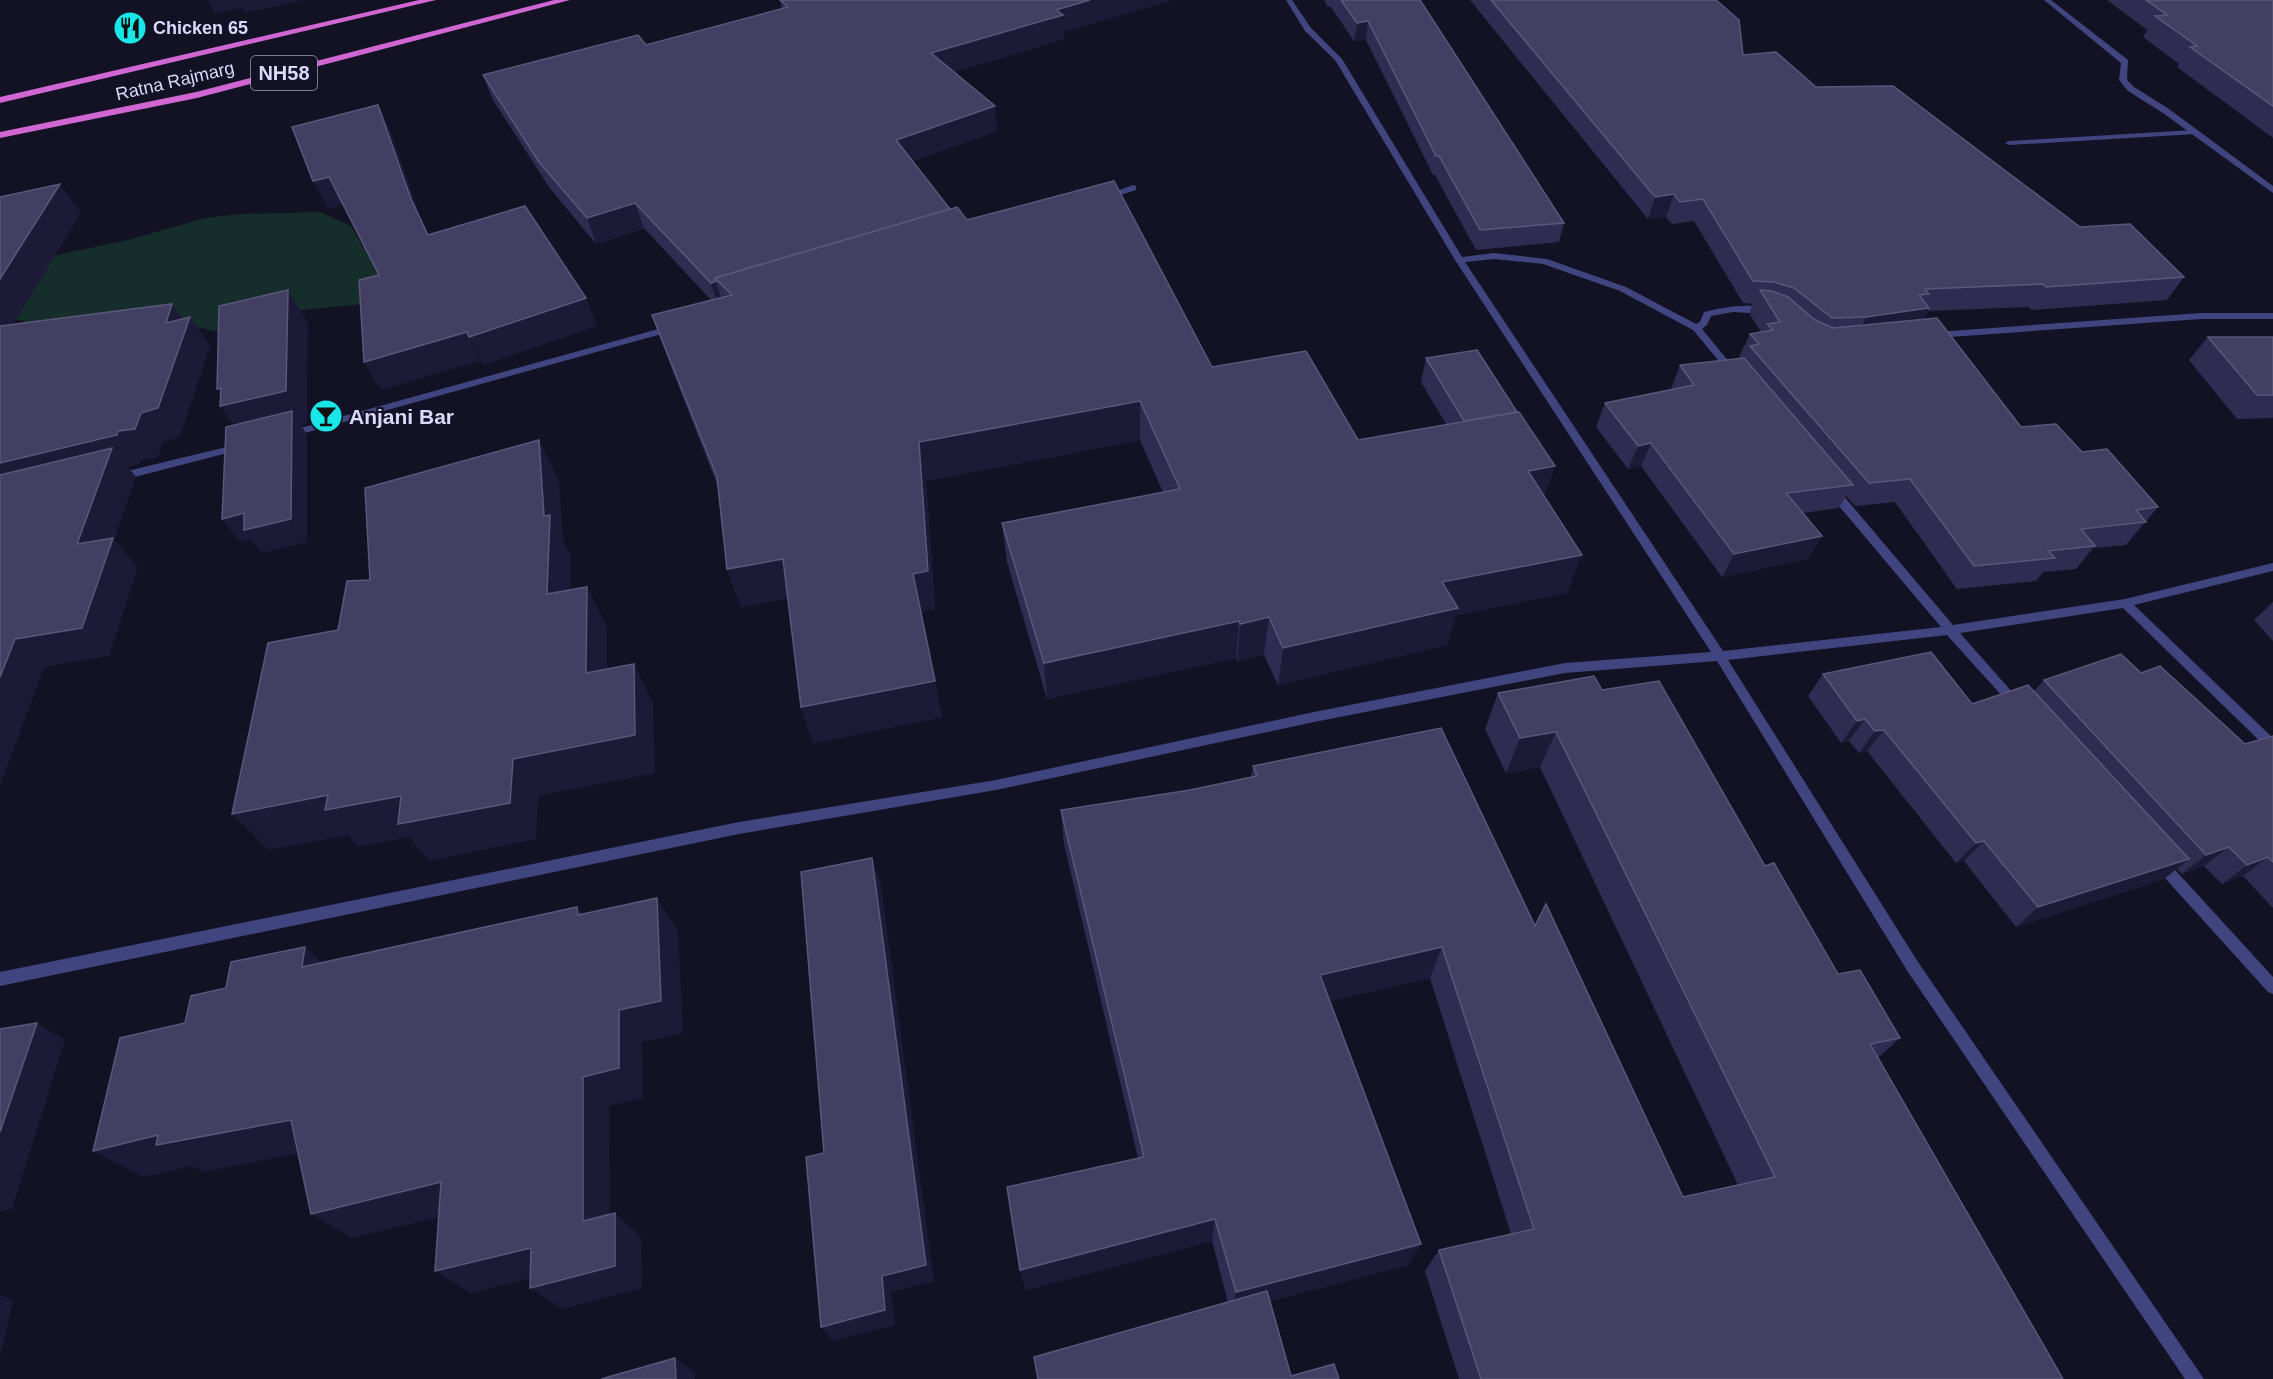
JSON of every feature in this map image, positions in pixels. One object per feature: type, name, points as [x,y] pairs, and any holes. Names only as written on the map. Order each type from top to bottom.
[{"type":"highway","name":"Ratna Rajmarg","points":[[0,100],[431,0]]},
{"type":"highway","name":"Ratna Rajmarg","points":[[0,135],[197,95],[566,0]]},
{"type":"street","points":[[1289,0],[1308,29],[1338,60],[1459,260],[1720,656],[1913,967],[2195,1379]]},
{"type":"street","points":[[2047,0],[2124,62],[2123,80],[2131,89],[2166,111],[2273,190]]},
{"type":"street","points":[[2009,143],[2193,132]]},
{"type":"street","points":[[1099,199],[1133,188]]},
{"type":"street","points":[[1459,260],[1494,256],[1544,261],[1623,289],[1696,328],[1742,383]]},
{"type":"street","points":[[1696,328],[1704,324],[1707,314],[1733,309],[1758,309],[1780,315]]},
{"type":"street","points":[[1928,336],[2201,316],[2273,316]]},
{"type":"street","points":[[280,436],[679,326]]},
{"type":"street","points":[[109,479],[246,445]]},
{"type":"street","points":[[1826,483],[1950,630],[2028,717]]},
{"type":"street","points":[[0,979],[739,828],[996,785],[1314,717],[1565,668],[1720,656],[1950,630],[2125,603],[2273,567]]},
{"type":"street","points":[[2125,603],[2273,746]]},
{"type":"street","points":[[2154,857],[2273,987]]},
{"type":"green space","points":[[320,212],[351,226],[364,249],[377,253],[448,241],[361,304],[303,310],[226,333],[180,324],[20,341],[24,320],[0,321],[0,267],[128,240],[205,218],[241,214]]},
{"type":"building","points":[[780,0],[1090,0],[1056,10],[1063,15],[931,53],[995,106],[896,140],[950,209],[715,278],[716,281],[711,283],[635,203],[587,218],[539,162],[483,75],[638,35],[646,45],[788,7]]},
{"type":"building","points":[[1341,0],[1420,0],[1564,223],[1480,230],[1439,156],[1436,156],[1368,21],[1357,23]]},
{"type":"building","points":[[1491,0],[1716,0],[1739,20],[1743,55],[1776,52],[1816,87],[1893,86],[2080,227],[2130,224],[2184,277],[2046,287],[2043,284],[1925,289],[1929,294],[1919,295],[1929,308],[1866,317],[1832,318],[1794,288],[1774,282],[1753,281],[1703,199],[1680,202],[1674,194],[1655,197]]},
{"type":"building","points":[[2146,0],[2273,0],[2273,106],[2190,47],[2197,46],[2155,16],[2167,15]]},
{"type":"building","points":[[378,105],[411,199],[428,235],[525,206],[586,298],[469,337],[467,332],[364,362],[359,280],[379,275],[329,177],[313,181],[292,127]]},
{"type":"building","points":[[1114,181],[1212,367],[1306,351],[1358,440],[1519,412],[1555,466],[1528,471],[1582,555],[1442,582],[1458,608],[1283,648],[1269,617],[1240,624],[1239,621],[1044,663],[1002,523],[1180,489],[1140,401],[919,442],[928,571],[913,574],[935,681],[801,707],[783,559],[727,569],[717,477],[652,315],[732,295],[715,278],[957,207],[967,220]]},
{"type":"building","points":[[60,184],[0,279],[0,197]]},
{"type":"building","points":[[288,290],[286,391],[220,406],[221,388],[217,389],[219,306]]},
{"type":"building","points":[[1760,290],[1772,291],[1788,297],[1815,320],[1833,328],[1937,318],[2021,427],[2056,424],[2082,452],[2107,449],[2158,507],[2136,510],[2146,522],[2081,529],[2095,546],[2048,551],[2055,558],[1974,566],[1910,479],[1869,483],[1750,346],[1759,344],[1750,334],[1773,330],[1767,324],[1780,322]]},
{"type":"building","points":[[172,304],[166,323],[190,317],[158,408],[141,413],[135,429],[118,431],[117,435],[0,463],[0,326]]},
{"type":"building","points":[[2208,337],[2273,337],[2273,395],[2257,395]]},
{"type":"building","points":[[1477,350],[1517,412],[1464,421],[1426,358]]},
{"type":"building","points":[[1744,358],[1853,485],[1786,493],[1822,536],[1734,554],[1651,443],[1638,446],[1605,403],[1694,385],[1680,365]]},
{"type":"building","points":[[292,411],[291,519],[244,530],[244,513],[222,519],[226,427]]},
{"type":"building","points":[[539,440],[544,516],[550,515],[547,594],[587,587],[586,673],[634,664],[635,735],[513,759],[510,803],[398,824],[401,796],[325,810],[328,795],[232,814],[268,643],[338,630],[347,581],[370,580],[365,488]]},
{"type":"building","points":[[112,448],[77,544],[113,538],[82,628],[15,639],[0,677],[0,475]]},
{"type":"building","points":[[1931,652],[1972,704],[2028,685],[2189,859],[2038,907],[1984,841],[1976,843],[1884,730],[1875,731],[1865,719],[1857,721],[1823,674]]},
{"type":"building","points":[[2121,654],[2141,673],[2160,666],[2245,744],[2273,736],[2273,862],[2268,857],[2247,865],[2229,847],[2206,855],[2044,680]]},
{"type":"building","points":[[1594,676],[1602,690],[1659,681],[1765,866],[1774,863],[1838,974],[1860,970],[1900,1038],[1870,1044],[2063,1379],[1481,1379],[1439,1250],[1534,1229],[1442,947],[1320,975],[1421,1244],[1236,1292],[1215,1219],[1020,1270],[1007,1187],[1144,1157],[1061,810],[1190,790],[1257,776],[1253,766],[1441,728],[1535,926],[1546,904],[1683,1197],[1775,1177],[1556,732],[1520,738],[1498,693]]},
{"type":"building","points":[[872,858],[926,1265],[882,1276],[885,1310],[821,1327],[806,1157],[824,1153],[801,872]]},
{"type":"building","points":[[657,898],[661,1001],[619,1010],[619,1068],[583,1077],[583,1221],[615,1213],[615,1266],[530,1288],[531,1248],[435,1271],[441,1182],[311,1214],[291,1120],[156,1145],[158,1135],[93,1151],[120,1038],[185,1023],[191,996],[226,988],[231,962],[305,947],[302,967],[577,907],[578,915]]},
{"type":"building","points":[[37,1023],[0,1132],[0,1029]]},
{"type":"building","points":[[1267,1291],[1291,1376],[1334,1364],[1339,1379],[1038,1379],[1034,1357]]},
{"type":"building","points":[[675,1358],[676,1379],[601,1379]]},
{"type":"place","name":"Chicken 65","points":[[130,28]]},
{"type":"place","name":"Anjani Bar","points":[[326,416]]}]
